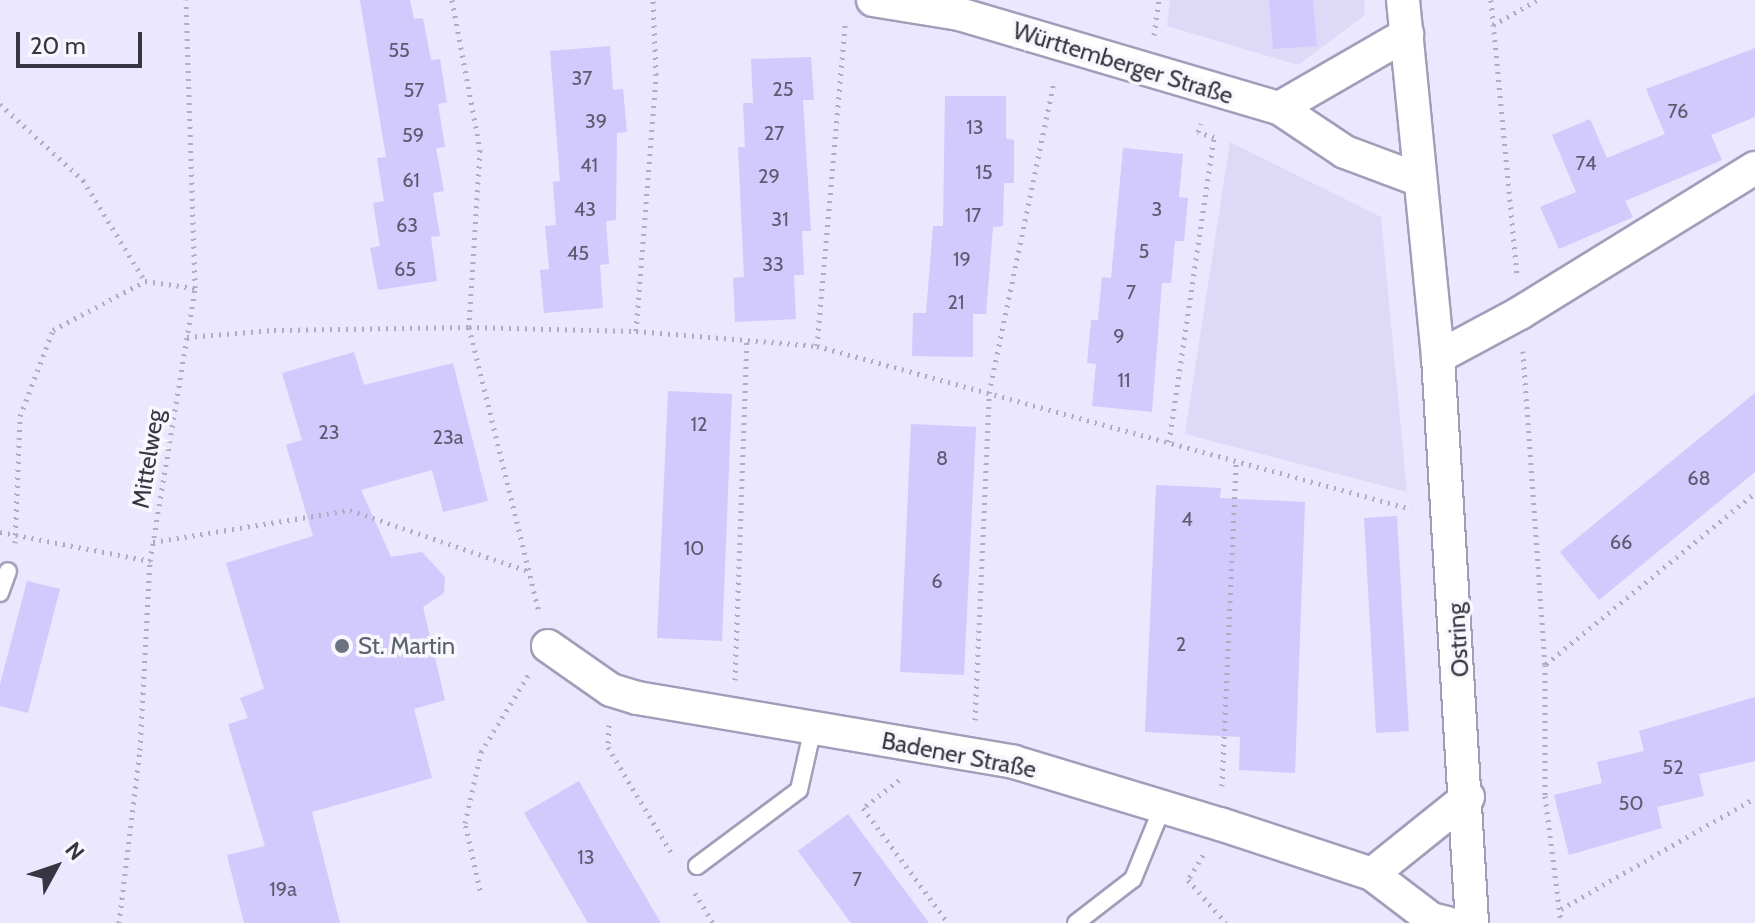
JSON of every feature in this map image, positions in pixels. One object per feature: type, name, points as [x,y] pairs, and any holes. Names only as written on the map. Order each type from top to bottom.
[{"type":"street","name":"Ostring","points":[[1403,0],[1438,357],[1468,797],[1472,923]]},
{"type":"street","name":"Württemberger Straße","points":[[860,8],[959,14],[1211,91],[1279,108],[1345,152],[1420,180]]},
{"type":"street","points":[[1279,108],[1407,34]]},
{"type":"street","points":[[1438,357],[1520,313],[1755,168]]},
{"type":"street","name":"Badener Straße","points":[[548,646],[611,690],[1014,762],[1163,806],[1372,874],[1431,919],[1447,923]]},
{"type":"street","points":[[1372,874],[1468,797]]},
{"type":"lane","points":[[0,593],[8,571]]},
{"type":"lane","points":[[697,866],[799,790],[813,728]]},
{"type":"lane","points":[[1076,923],[1133,879],[1163,806]]},
{"type":"path","name":"Mittelweg","points":[[119,923],[140,750],[150,561],[195,288],[186,0]]},
{"type":"path","points":[[452,0],[480,150],[469,327],[548,646],[481,752],[465,823],[480,890]]},
{"type":"path","points":[[636,331],[656,75],[653,0]]},
{"type":"path","points":[[1491,0],[1520,313],[1545,665],[1545,796],[1561,923]]},
{"type":"path","points":[[1493,25],[1537,0]]},
{"type":"path","points":[[817,346],[860,8]]},
{"type":"path","points":[[974,756],[989,393],[1062,45]]},
{"type":"path","points":[[1169,442],[1214,137],[1198,132],[1211,91]]},
{"type":"path","points":[[0,104],[83,180],[145,281]]},
{"type":"path","points":[[8,571],[18,534],[20,416],[53,330],[145,281],[195,288]]},
{"type":"path","points":[[187,337],[274,330],[469,327],[636,331],[817,346],[1450,521]]},
{"type":"path","points":[[734,714],[747,341]]},
{"type":"path","points":[[1226,923],[1188,880],[1220,824],[1236,463]]},
{"type":"path","points":[[1545,665],[1755,493]]},
{"type":"path","points":[[153,542],[350,510],[529,572]]},
{"type":"path","points":[[0,532],[150,561]]},
{"type":"path","points":[[611,690],[608,747],[676,860]]},
{"type":"path","points":[[937,749],[863,808],[948,923]]},
{"type":"path","points":[[1561,909],[1755,798]]},
{"type":"path","points":[[691,886],[713,923]]},
{"type":"shaded area","points":[[1170,0],[1364,0],[1365,15],[1298,65],[1167,26]]},
{"type":"shaded area","points":[[1230,142],[1381,217],[1407,492],[1185,434]]},
{"type":"building","points":[[360,0],[410,0],[414,19],[423,18],[431,60],[440,59],[447,102],[438,104],[445,147],[436,148],[444,191],[433,193],[440,236],[431,237],[437,281],[378,290],[370,248],[380,246],[373,203],[384,201],[377,158],[386,157]]},
{"type":"building","points":[[1269,0],[1313,0],[1317,46],[1273,49]]},
{"type":"building","points":[[610,46],[613,90],[623,89],[627,132],[617,133],[616,220],[606,221],[609,264],[600,265],[603,308],[544,313],[540,270],[549,269],[545,226],[556,225],[553,182],[560,181],[550,51]]},
{"type":"building","points":[[1755,48],[1755,117],[1711,135],[1722,160],[1625,201],[1633,217],[1559,249],[1540,207],[1576,192],[1552,135],[1590,119],[1607,158],[1665,134],[1646,89]]},
{"type":"building","points":[[811,57],[814,100],[803,100],[811,231],[802,231],[804,275],[794,275],[796,319],[735,322],[733,278],[744,277],[738,147],[745,147],[743,103],[753,103],[751,59]]},
{"type":"building","points":[[945,96],[1006,96],[1006,139],[1014,140],[1014,183],[1004,183],[1003,226],[993,227],[986,314],[973,314],[973,357],[912,356],[913,313],[926,313],[933,226],[943,226]]},
{"type":"building","points":[[1123,148],[1183,154],[1179,197],[1188,198],[1184,241],[1175,241],[1171,283],[1162,283],[1152,412],[1092,406],[1096,364],[1087,363],[1091,320],[1098,320],[1102,277],[1111,278]]},
{"type":"building","points":[[354,352],[364,385],[453,363],[488,501],[443,512],[432,470],[361,490],[391,557],[422,552],[445,577],[444,593],[423,607],[445,700],[414,709],[432,778],[312,812],[340,923],[244,923],[227,855],[265,846],[228,724],[248,718],[240,698],[264,689],[226,563],[313,536],[286,445],[302,440],[282,373]]},
{"type":"building","points":[[668,391],[732,394],[722,641],[657,638]]},
{"type":"building","points":[[1755,393],[1755,472],[1599,600],[1560,552]]},
{"type":"building","points":[[911,424],[976,427],[964,675],[900,672]]},
{"type":"building","points":[[1156,485],[1221,488],[1220,498],[1305,502],[1295,773],[1239,770],[1240,737],[1145,732]]},
{"type":"building","points":[[1397,516],[1409,731],[1376,733],[1364,518]]},
{"type":"building","points":[[27,581],[60,589],[28,713],[0,706],[0,684]]},
{"type":"building","points":[[1755,697],[1755,761],[1699,774],[1704,796],[1657,807],[1662,828],[1569,855],[1554,795],[1602,783],[1597,762],[1644,751],[1639,731]]},
{"type":"building","points":[[579,781],[661,923],[588,923],[524,813]]},
{"type":"building","points":[[848,814],[929,923],[851,923],[798,851]]},
{"type":"place","name":"St. Martin","points":[[342,646]]}]
